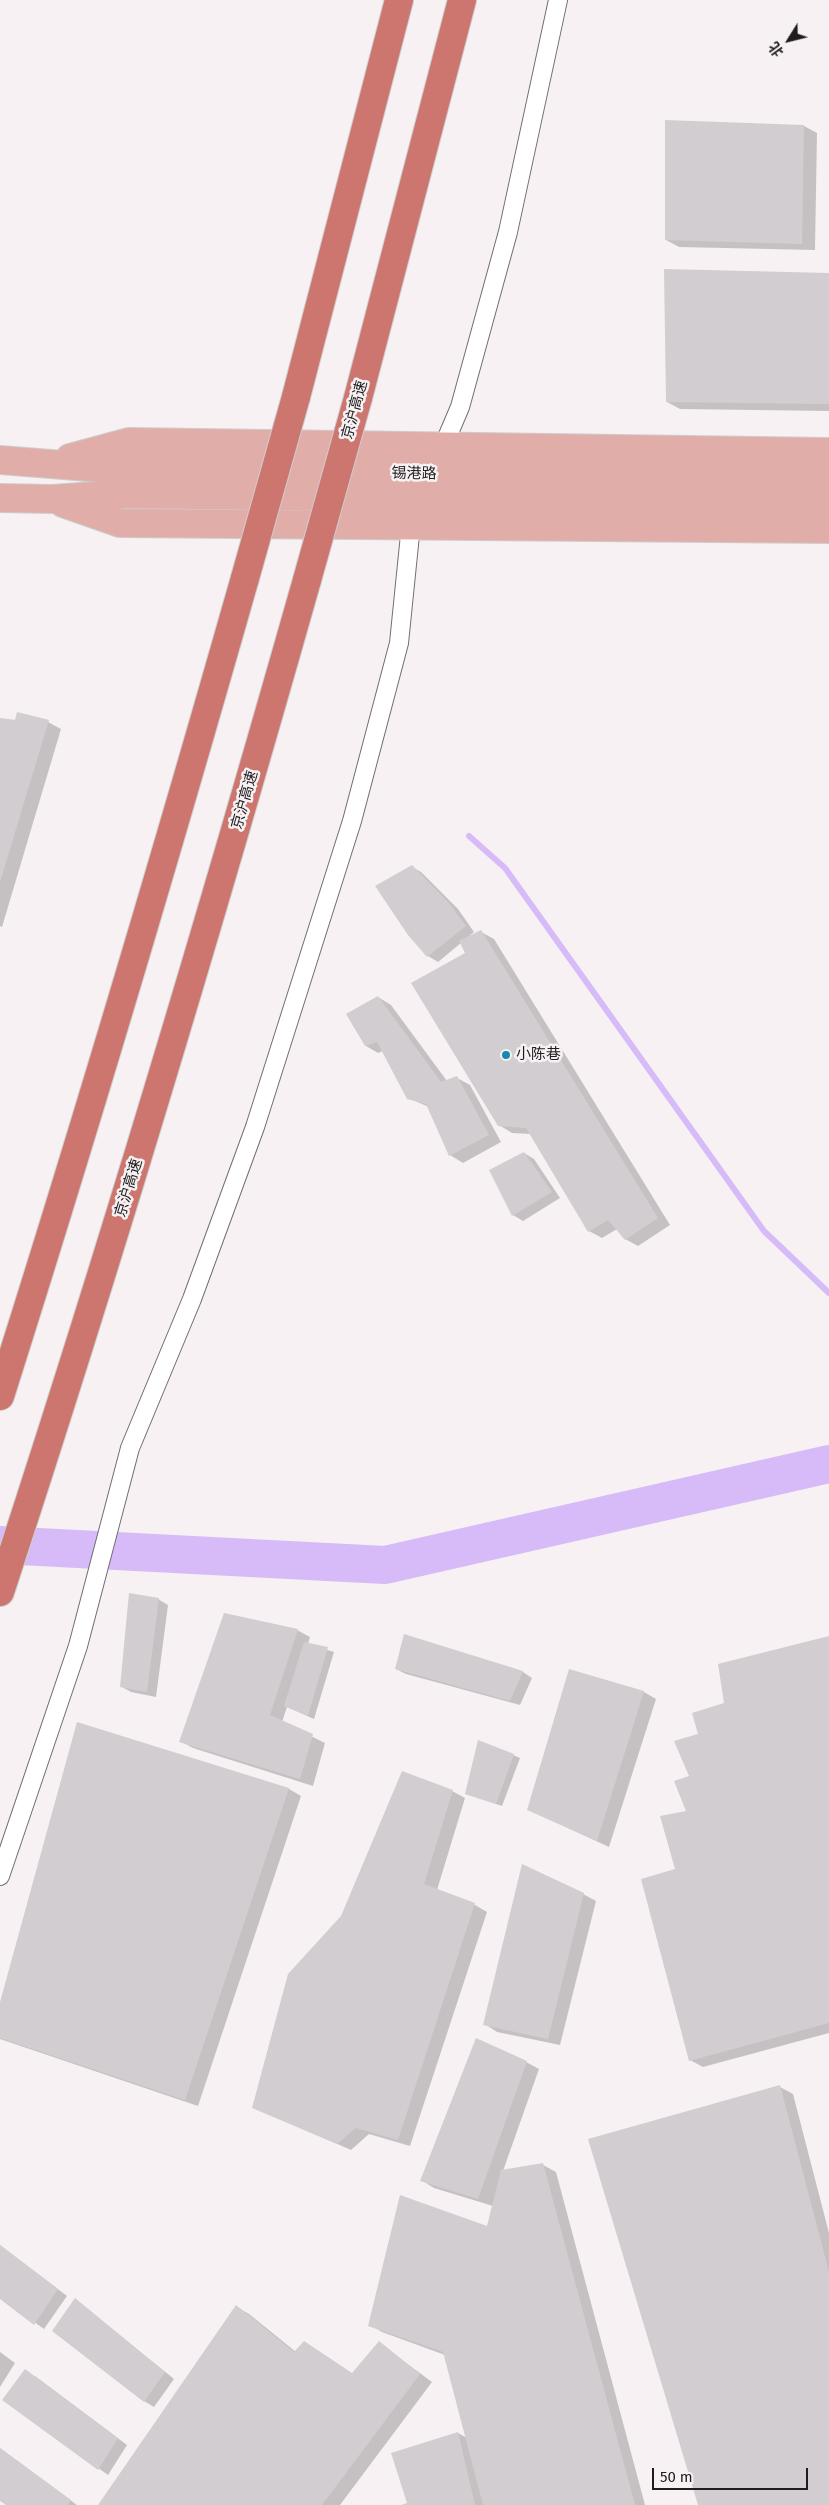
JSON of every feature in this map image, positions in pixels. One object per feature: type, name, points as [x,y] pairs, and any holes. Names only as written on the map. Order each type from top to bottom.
[{"type":"highway","points":[[0,1396],[160,878],[296,397],[399,0]]},
{"type":"highway","name":"京沪高速","points":[[0,1592],[47,1449],[222,881],[358,398],[462,0]]},
{"type":"main road","points":[[54,462],[129,442],[829,452]]},
{"type":"main road","name":"锡港路","points":[[0,460],[54,462],[126,470],[424,486],[829,503]]},
{"type":"main road","name":"锡港路","points":[[0,498],[52,499],[123,494],[424,486],[829,479]]},
{"type":"main road","points":[[52,499],[120,523],[829,529]]},
{"type":"street","points":[[0,1876],[78,1646],[130,1448],[192,1299],[255,1127],[352,821],[398,644],[411,525],[424,486],[444,446],[460,407],[508,232],[558,0]]},
{"type":"building","points":[[665,120],[804,125],[802,244],[665,240]]},
{"type":"building","points":[[664,269],[829,273],[829,404],[666,402]]},
{"type":"building","points":[[17,712],[49,720],[0,882],[0,718],[15,720]]},
{"type":"building","points":[[412,865],[448,902],[466,926],[427,957],[408,935],[375,886]]},
{"type":"building","name":"小陈巷","points":[[481,930],[658,1218],[625,1240],[608,1220],[588,1232],[526,1128],[498,1126],[411,983],[465,953],[459,941]]},
{"type":"building","points":[[378,996],[441,1082],[457,1076],[489,1135],[449,1156],[426,1104],[407,1099],[377,1042],[365,1046],[346,1014]]},
{"type":"building","points":[[524,1152],[552,1192],[512,1216],[489,1170]]},
{"type":"building","points":[[129,1593],[159,1598],[147,1692],[120,1687]]},
{"type":"building","points":[[224,1613],[298,1629],[270,1715],[313,1734],[300,1779],[179,1742]]},
{"type":"building","points":[[404,1634],[523,1671],[510,1701],[395,1669]]},
{"type":"building","points":[[829,1636],[829,2023],[689,2061],[641,1879],[675,1869],[660,1816],[686,1811],[674,1781],[689,1776],[674,1741],[698,1734],[692,1713],[724,1703],[718,1664]]},
{"type":"building","points":[[304,1642],[328,1647],[308,1716],[284,1706]]},
{"type":"building","points":[[569,1669],[644,1691],[597,1841],[527,1810]]},
{"type":"building","points":[[77,1722],[289,1788],[185,2100],[0,2038],[0,2002]]},
{"type":"building","points":[[478,1740],[514,1754],[496,1804],[465,1794]]},
{"type":"building","points":[[402,1771],[453,1790],[424,1884],[475,1903],[398,2140],[356,2128],[337,2144],[252,2108],[288,1974],[341,1916]]},
{"type":"building","points":[[522,1864],[584,1893],[548,2039],[483,2025]]},
{"type":"building","points":[[476,2038],[527,2061],[478,2199],[420,2181]]},
{"type":"building","points":[[780,2085],[829,2272],[829,2505],[698,2505],[588,2139]]},
{"type":"building","points":[[543,2163],[635,2505],[483,2505],[443,2352],[368,2326],[400,2195],[487,2226],[501,2170]]},
{"type":"building","points":[[0,2245],[58,2289],[34,2325],[0,2299]]},
{"type":"building","points":[[75,2298],[165,2372],[144,2402],[52,2331]]},
{"type":"building","points":[[236,2305],[294,2352],[304,2341],[352,2373],[379,2341],[420,2374],[322,2505],[98,2505]]},
{"type":"building","points":[[25,2369],[118,2438],[98,2470],[2,2400]]},
{"type":"building","points":[[458,2432],[475,2505],[401,2505],[407,2503],[391,2453]]},
{"type":"building","points":[[0,2448],[71,2500],[68,2505],[6,2505],[0,2501]]},
{"type":"waterway","points":[[469,836],[505,868],[764,1231],[829,1293]]},
{"type":"waterway","points":[[0,1545],[385,1565],[829,1464]]},
{"type":"place","name":"小陈巷","points":[[506,1055]]}]
